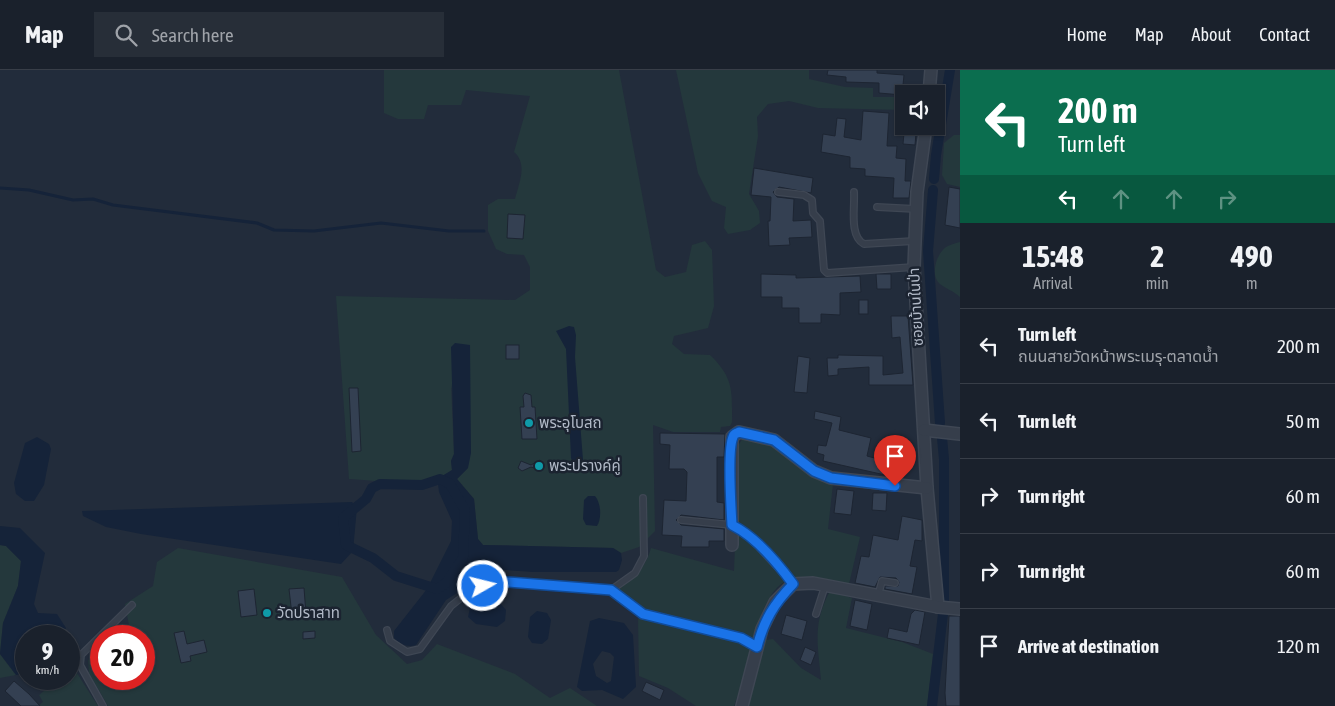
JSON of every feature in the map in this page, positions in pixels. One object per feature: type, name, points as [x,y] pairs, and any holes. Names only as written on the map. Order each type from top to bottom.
[{"type":"street","points":[[930,85],[931,70]]},
{"type":"street","name":"ซอยบ้านในป่า","points":[[925,135],[916,209],[914,267],[927,488],[938,607]]},
{"type":"street","points":[[924,430],[960,434]]},
{"type":"street","points":[[732,545],[732,438],[739,432],[774,440],[814,471],[831,478],[927,488]]},
{"type":"street","points":[[742,706],[762,629],[775,602],[793,584],[825,586],[938,607],[960,609]]},
{"type":"lane","points":[[778,192],[804,195],[812,200],[813,213],[820,221],[824,270],[827,273],[914,267]]},
{"type":"lane","points":[[854,192],[855,234],[858,241],[864,244],[914,241]]},
{"type":"lane","points":[[877,208],[916,209]]},
{"type":"lane","points":[[611,590],[635,573],[644,556],[643,498]]},
{"type":"lane","points":[[681,520],[732,525],[743,530],[793,584]]},
{"type":"lane","points":[[387,630],[390,642],[407,652],[420,649],[451,606],[471,590],[494,581],[611,590],[643,614],[741,638],[757,647]]},
{"type":"lane","points":[[878,596],[882,581],[896,583]]},
{"type":"lane","points":[[816,614],[825,586]]},
{"type":"lane","points":[[103,706],[80,665],[81,656],[132,605]]},
{"type":"green space","points":[[384,70],[619,70],[656,270],[665,277],[686,272],[692,245],[705,241],[712,250],[714,306],[708,328],[674,336],[672,344],[684,354],[710,355],[728,378],[732,402],[732,422],[730,426],[721,427],[720,432],[673,432],[653,425],[655,531],[639,547],[621,553],[613,548],[483,545],[478,539],[474,499],[457,479],[468,468],[451,384],[454,454],[451,461],[452,470],[443,476],[431,480],[388,482],[349,479],[336,296],[515,300],[530,290],[530,267],[524,255],[507,254],[496,249],[488,231],[488,205],[498,199],[515,199],[522,168],[521,162],[514,152],[530,96],[466,90],[461,105],[428,105],[424,119],[398,119],[384,113]]},
{"type":"green space","points":[[676,70],[809,70],[809,79],[845,87],[873,88],[873,97],[895,97],[895,110],[818,108],[789,101],[768,104],[757,117],[758,136],[749,194],[759,211],[760,223],[750,230],[728,234],[724,228],[726,207],[712,201],[698,173]]},
{"type":"green space","points":[[954,135],[960,135],[960,187],[947,184],[942,175],[944,143]]},
{"type":"green space","points":[[960,242],[960,297],[940,284],[935,275],[935,269],[938,258],[944,249],[949,245]]},
{"type":"green space","points":[[743,438],[769,442],[814,477],[833,484],[828,529],[860,537],[849,584],[809,577],[795,578],[784,582],[775,590],[767,602],[752,639],[740,634],[646,610],[619,589],[639,571],[646,561],[651,548],[734,571],[739,444]]},
{"type":"green space","points":[[0,545],[6,546],[21,561],[18,586],[3,623],[0,654]]},
{"type":"green space","points":[[178,548],[342,577],[376,635],[407,664],[422,660],[437,644],[515,674],[550,698],[570,688],[597,706],[108,706],[99,690],[155,690],[155,625],[129,625],[125,604],[153,586],[157,562]]},
{"type":"green space","points":[[830,591],[852,598],[846,628],[902,642],[933,654],[927,706],[747,706],[766,640],[773,639],[801,668],[821,680],[818,624],[824,603]]},
{"type":"green space","points":[[638,617],[740,642],[749,649],[751,657],[734,706],[696,706],[668,688],[639,676]]},
{"type":"green space","points":[[0,654],[15,675],[0,678]]},
{"type":"green space","points":[[90,658],[90,675],[89,673],[88,660]]},
{"type":"green space","points":[[80,678],[98,706],[38,706],[43,702],[39,695],[45,690],[80,690]]},
{"type":"water","points":[[569,326],[574,327],[576,335],[575,357],[583,460],[574,467],[571,458],[566,349],[556,331]]},
{"type":"water","points":[[455,343],[470,345],[471,453],[468,468],[457,479],[474,499],[478,539],[483,545],[613,548],[621,553],[622,560],[619,570],[616,572],[533,572],[492,569],[484,572],[476,584],[465,588],[446,600],[416,645],[407,646],[394,638],[394,631],[427,589],[451,541],[452,521],[439,492],[438,484],[442,476],[452,470],[451,461],[454,454],[451,347]]},
{"type":"water","points":[[37,437],[49,444],[51,449],[44,485],[34,501],[25,501],[16,494],[14,483],[25,443]]},
{"type":"water","points":[[588,496],[595,496],[600,506],[599,523],[597,526],[586,525],[583,519],[584,500]]},
{"type":"water","points":[[352,502],[357,507],[353,551],[341,564],[106,527],[83,516],[82,511]]},
{"type":"water","points":[[0,526],[20,528],[45,553],[34,604],[38,613],[57,614],[64,625],[15,625],[15,674],[0,654],[3,623],[18,586],[21,561],[6,546],[0,545]]},
{"type":"water","points":[[481,603],[500,603],[506,610],[505,621],[497,627],[476,624],[468,617],[470,608]]},
{"type":"water","points":[[537,611],[547,613],[551,620],[548,639],[542,644],[532,643],[528,637],[530,617]]},
{"type":"water","points":[[599,618],[624,623],[633,635],[636,687],[623,699],[602,690],[582,691],[577,687],[590,621]],"holes":[[[602,651],[610,653],[614,657],[611,681],[607,683],[596,676],[593,664]]]},
{"type":"building","points":[[828,70],[877,70],[877,73],[904,75],[903,85],[895,85],[895,94],[879,93],[879,83],[846,82],[846,77],[827,75]]},
{"type":"building","points":[[863,111],[889,113],[887,146],[897,146],[896,158],[906,159],[905,181],[911,181],[909,198],[893,198],[894,178],[865,176],[865,169],[850,168],[850,157],[821,152],[823,134],[835,136],[837,118],[846,119],[844,137],[861,140]]},
{"type":"building","points":[[904,135],[916,135],[915,145],[903,144]]},
{"type":"building","points":[[754,168],[813,178],[811,193],[779,187],[773,192],[777,197],[794,199],[793,221],[811,220],[812,237],[789,238],[790,245],[769,246],[768,221],[770,221],[771,197],[751,195]]},
{"type":"building","points":[[949,187],[960,189],[960,228],[945,225]]},
{"type":"building","points":[[508,214],[525,215],[523,239],[507,238]]},
{"type":"building","points":[[761,274],[796,275],[796,278],[860,276],[861,292],[840,293],[840,315],[821,314],[821,323],[799,323],[799,308],[782,308],[782,297],[761,297]]},
{"type":"building","points":[[876,274],[891,274],[891,289],[877,289]]},
{"type":"building","points":[[859,300],[868,300],[868,314],[859,314]]},
{"type":"building","points":[[891,316],[908,316],[913,385],[869,385],[869,367],[838,369],[838,375],[828,376],[827,358],[838,358],[838,355],[883,356],[883,375],[903,373],[900,337],[892,338]]},
{"type":"building","points":[[506,345],[519,345],[519,359],[506,359]]},
{"type":"building","points":[[798,356],[810,358],[807,393],[794,392]]},
{"type":"building","points":[[349,388],[358,388],[361,451],[352,452]]},
{"type":"building","name":"พระอุโบสถ","points":[[525,393],[531,395],[532,407],[535,407],[537,439],[522,439],[520,407],[524,407],[523,396]]},
{"type":"building","points":[[815,411],[841,417],[839,430],[871,438],[867,456],[897,464],[894,477],[823,461],[824,455],[817,453],[818,445],[826,446],[832,423],[814,419]]},
{"type":"building","points":[[660,433],[725,434],[724,457],[717,457],[717,502],[724,503],[724,520],[681,515],[676,520],[681,525],[724,529],[724,541],[709,541],[709,547],[681,547],[682,536],[662,535],[664,500],[686,501],[687,472],[684,469],[669,469],[670,445],[660,444]]},
{"type":"building","points":[[540,460],[544,464],[541,470],[531,467],[522,471],[518,468],[521,461],[531,465]]},
{"type":"building","points":[[837,489],[854,491],[851,515],[834,513]]},
{"type":"building","points":[[873,493],[887,493],[886,511],[872,510]]},
{"type":"building","points":[[902,516],[922,520],[922,541],[915,540],[910,566],[917,567],[912,594],[885,589],[885,586],[898,586],[899,582],[896,578],[880,577],[875,587],[855,583],[861,556],[869,557],[873,535],[898,540]]},
{"type":"building","points":[[304,588],[306,614],[292,615],[289,589]]},
{"type":"building","points":[[254,589],[257,615],[241,617],[238,591]]},
{"type":"building","points":[[855,600],[872,604],[867,630],[850,626]]},
{"type":"building","points":[[915,610],[925,612],[919,645],[887,638],[889,628],[907,632],[911,614]]},
{"type":"building","points":[[786,615],[807,621],[802,640],[781,634]]},
{"type":"building","points":[[949,616],[960,616],[960,706],[946,706]]},
{"type":"building","points":[[184,631],[187,644],[204,640],[207,652],[190,656],[191,661],[181,663],[174,633]]},
{"type":"building","points":[[315,631],[315,638],[303,639],[303,632]]},
{"type":"building","points":[[805,647],[816,652],[811,665],[800,660]]},
{"type":"building","points":[[14,681],[15,690],[24,690],[40,706],[21,706],[5,691]]},
{"type":"building","points":[[646,682],[664,690],[660,700],[642,691]]},
{"type":"waterway","points":[[934,179],[936,155],[950,70]]},
{"type":"waterway","points":[[0,188],[29,190],[73,200],[93,199],[113,205],[257,223],[274,230],[314,231],[381,223],[449,231],[484,231]]},
{"type":"waterway","points":[[933,190],[928,251],[940,423]]},
{"type":"waterway","points":[[942,438],[944,459],[944,602]]},
{"type":"waterway","points":[[440,479],[450,484],[465,510],[463,558],[446,583],[437,589],[396,576],[373,558],[346,545],[343,518],[366,499],[372,488],[380,484],[422,485],[440,479]]},
{"type":"waterway","points":[[932,706],[943,614]]},
{"type":"place","name":"พระอุโบสถ","points":[[529,423]]},
{"type":"place","name":"พระปรางค์คู่","points":[[539,466]]},
{"type":"place","name":"วัดปราสาท","points":[[267,613]]},
{"type":"route","points":[[483,586],[494,581],[611,590],[643,614],[741,638],[757,647],[762,629],[775,602],[793,584],[784,571],[743,530],[732,525],[731,454],[732,438],[735,434],[739,432],[774,440],[814,471],[831,478],[895,486]]}]
